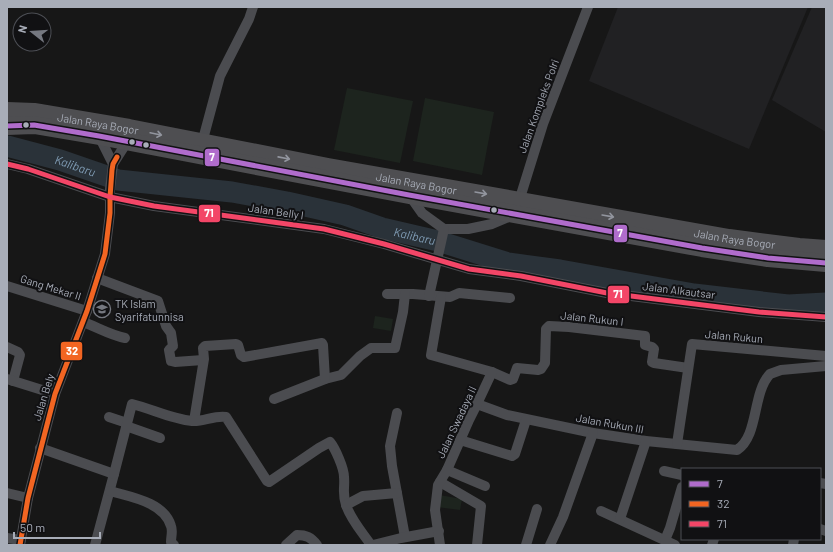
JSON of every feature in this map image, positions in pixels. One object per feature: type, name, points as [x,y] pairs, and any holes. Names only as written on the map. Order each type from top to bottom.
[{"type":"highway","name":"Jalan Raya Bogor","points":[[7,111],[34,112],[100,130],[409,195],[517,207],[798,247],[824,261]]},
{"type":"highway","name":"Jalan Raya Bogor","points":[[7,126],[34,125],[100,130]]},
{"type":"highway","name":"Jalan Raya Bogor","points":[[128,135],[202,143],[336,168],[517,207]]},
{"type":"street","points":[[202,143],[220,76],[249,19],[253,7]]},
{"type":"street","name":"Jalan Kompleks Polri","points":[[517,207],[543,124],[588,7]]},
{"type":"street","points":[[100,130],[112,167]]},
{"type":"street","name":"Jalan Bely","points":[[20,543],[28,498],[55,394],[87,311],[104,254],[110,213],[112,167],[128,135]]},
{"type":"street","name":"Jalan Belly I","points":[[7,164],[154,206],[324,229],[384,244],[437,260]]},
{"type":"street","points":[[409,195],[441,238],[429,296]]},
{"type":"street","points":[[441,238],[468,229],[492,224],[517,207]]},
{"type":"street","name":"Jalan Alkautsar","points":[[437,260],[469,269],[521,276],[607,293],[759,312],[826,317]]},
{"type":"street","points":[[97,278],[158,301],[166,326],[171,333],[173,346],[169,350],[170,360],[175,362],[203,360]]},
{"type":"street","name":"Gang Mekar II","points":[[7,286],[87,311]]},
{"type":"street","points":[[387,294],[450,297],[459,293],[510,298]]},
{"type":"street","points":[[274,399],[285,396],[325,379],[341,375],[366,350],[371,348],[395,348],[403,312],[405,294]]},
{"type":"street","points":[[441,296],[431,355],[492,372]]},
{"type":"street","points":[[83,322],[100,328],[114,336],[125,338]]},
{"type":"street","name":"Jalan Rukun I","points":[[492,372],[512,380],[517,368],[542,369],[545,363],[546,330],[549,326],[645,336],[645,345],[654,349],[652,362],[688,368]]},
{"type":"street","points":[[194,421],[203,360],[203,348],[205,346],[236,344],[238,345],[241,355],[244,357],[322,343],[325,360],[325,379]]},
{"type":"street","name":"Jalan Rukun","points":[[677,444],[691,346],[693,344],[826,356]]},
{"type":"street","points":[[7,347],[18,352],[20,355],[10,380],[55,394]]},
{"type":"street","name":"Jalan Rukun III","points":[[477,404],[526,420],[593,433],[646,442],[732,450],[741,448],[744,445],[748,436],[761,388],[770,374],[781,370],[826,366]]},
{"type":"street","name":"Jalan Swadaya II","points":[[440,545],[436,503],[438,485],[447,470],[468,420],[492,372]]},
{"type":"street","points":[[95,545],[132,404],[172,417],[194,421],[222,417],[227,418],[269,482],[328,442],[331,443],[339,459],[344,476],[343,493],[346,505],[352,519],[372,545],[439,531]]},
{"type":"street","points":[[398,413],[390,446],[392,466],[405,537]]},
{"type":"street","points":[[110,417],[160,438]]},
{"type":"street","points":[[460,440],[512,456],[515,454],[526,420]]},
{"type":"street","points":[[550,545],[563,517],[593,433]]},
{"type":"street","points":[[620,519],[646,442]]},
{"type":"street","points":[[40,448],[114,474]]},
{"type":"street","points":[[447,470],[485,486]]},
{"type":"street","points":[[664,472],[681,475]]},
{"type":"street","points":[[440,482],[481,506],[477,545]]},
{"type":"street","points":[[665,540],[681,490]]},
{"type":"street","points":[[110,491],[145,502],[161,511],[171,524],[171,542],[174,545]]},
{"type":"street","points":[[7,493],[28,498]]},
{"type":"street","points":[[346,505],[362,496],[397,493]]},
{"type":"street","points":[[526,545],[537,510]]},
{"type":"street","points":[[601,511],[676,545]]},
{"type":"street","points":[[286,545],[297,535],[306,535],[317,545]]},
{"type":"street","points":[[7,538],[20,543]]},
{"type":"shaded area","points":[[618,7],[808,7],[749,149],[589,81]]},
{"type":"shaded area","points":[[812,7],[826,7],[826,132],[772,100]]},
{"type":"shaded area","points":[[347,88],[413,101],[400,163],[334,150]]},
{"type":"shaded area","points":[[425,98],[494,112],[482,175],[413,161]]},
{"type":"shaded area","points":[[375,316],[393,319],[391,331],[373,328]]},
{"type":"shaded area","points":[[439,495],[462,499],[460,510],[437,507]]},
{"type":"waterway","name":"Kalibaru","points":[[7,146],[60,160],[118,180],[232,192],[345,215],[382,228],[438,241],[508,263],[560,270],[694,294],[788,305],[826,303]]},
{"type":"transit line","name":"7","points":[[7,126],[34,125],[99,136],[409,195],[702,248],[768,258],[826,263]]},
{"type":"transit line","name":"32","points":[[20,545],[28,498],[55,394],[87,311],[105,254],[110,213],[112,170],[113,164],[117,157]]},
{"type":"transit line","name":"71","points":[[7,164],[28,169],[110,197],[154,206],[324,229],[384,244],[469,269],[521,276],[607,293],[759,312],[826,317]]},
{"type":"place","name":"TK Islam Syarifatunnisa","points":[[102,309]]}]
